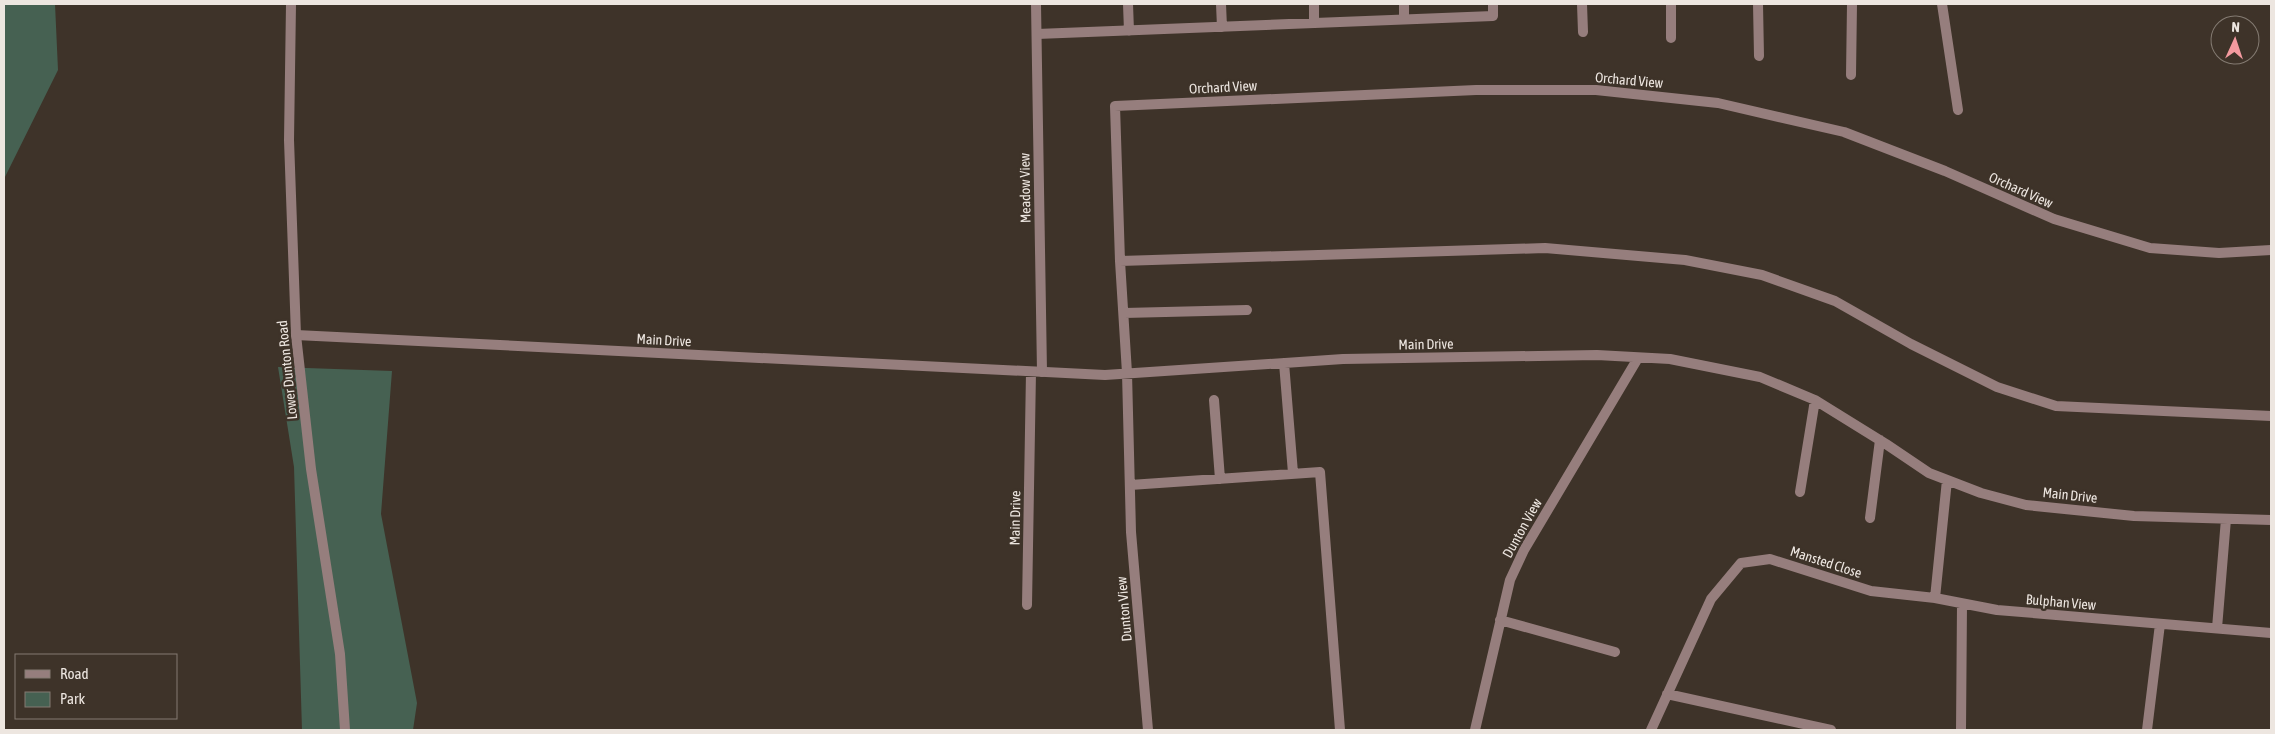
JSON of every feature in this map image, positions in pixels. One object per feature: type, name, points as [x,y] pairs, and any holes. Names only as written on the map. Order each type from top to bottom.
[{"type":"street","name":"Lower Dunton Road","points":[[291,4],[288,140],[296,335],[311,469],[340,654],[345,730]]},
{"type":"street","name":"Meadow View","points":[[1036,4],[1036,372]]},
{"type":"street","points":[[1128,4],[1129,30]]},
{"type":"street","points":[[1221,4],[1222,27]]},
{"type":"street","points":[[1314,4],[1314,23]]},
{"type":"street","points":[[1404,4],[1404,19]]},
{"type":"street","points":[[1036,34],[1494,16],[1493,4]]},
{"type":"street","points":[[1582,4],[1583,32]]},
{"type":"street","points":[[1670,4],[1672,38]]},
{"type":"street","points":[[1758,4],[1759,56]]},
{"type":"street","points":[[1851,76],[1852,4]]},
{"type":"street","points":[[1942,4],[1958,110]]},
{"type":"street","name":"Orchard View","points":[[1127,373],[1120,261],[1115,106],[1476,90],[1596,90],[1718,103],[1844,132],[1945,171],[2054,219],[2150,248],[2219,253],[2271,250]]},
{"type":"street","points":[[1120,261],[1545,248],[1685,260],[1762,275],[1835,301],[1911,344],[1997,388],[2056,406],[2271,416]]},
{"type":"street","points":[[1124,313],[1247,310]]},
{"type":"street","name":"Main Drive","points":[[296,335],[1105,375],[1343,359],[1567,356],[1670,360],[1760,377],[1815,400],[1929,473],[1981,493],[2026,505],[2134,516],[2271,520]]},
{"type":"street","name":"Dunton View","points":[[1475,730],[1510,580],[1524,550],[1638,358]]},
{"type":"street","points":[[1284,363],[1293,473]]},
{"type":"street","name":"Main Drive","points":[[1027,605],[1036,372]]},
{"type":"street","name":"Dunton View","points":[[1127,373],[1131,532],[1148,730]]},
{"type":"street","points":[[1214,400],[1220,479]]},
{"type":"street","points":[[1800,492],[1815,400]]},
{"type":"street","points":[[1870,518],[1880,440]]},
{"type":"street","points":[[1130,485],[1320,472],[1340,730]]},
{"type":"street","points":[[1935,598],[1947,480]]},
{"type":"street","points":[[2217,628],[2226,519]]},
{"type":"street","name":"Mansted Close","points":[[1650,730],[1710,598],[1742,563],[1770,559],[1871,591],[1935,598]]},
{"type":"street","name":"Bulphan View","points":[[1935,598],[1997,610],[2271,633]]},
{"type":"street","points":[[1961,730],[1962,604]]},
{"type":"street","points":[[1500,620],[1615,652]]},
{"type":"street","points":[[2147,730],[2160,624]]},
{"type":"street","points":[[1667,694],[1831,730]]},
{"type":"green space","points":[[4,4],[55,4],[58,70],[4,179]]},
{"type":"green space","points":[[278,367],[392,371],[381,514],[417,703],[413,730],[302,730],[294,467]]}]
